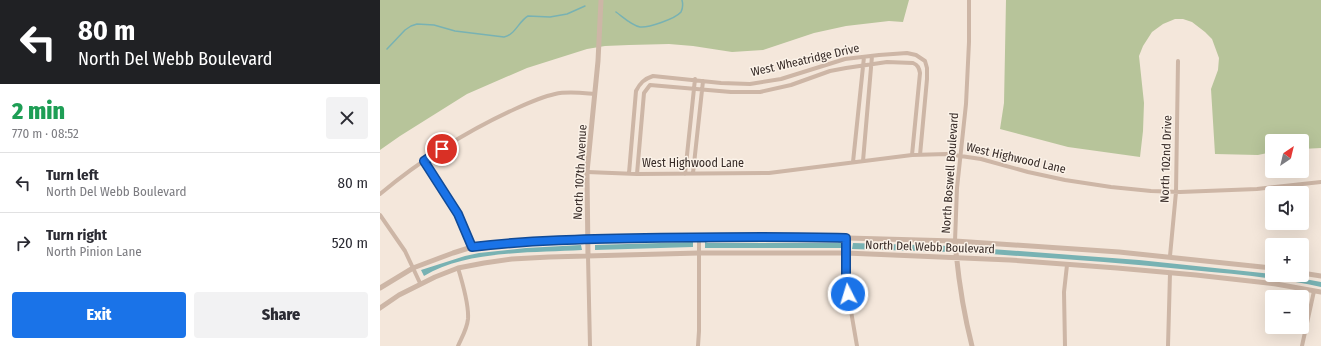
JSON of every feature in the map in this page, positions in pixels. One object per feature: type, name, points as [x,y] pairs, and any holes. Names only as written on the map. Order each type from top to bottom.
[{"type":"street","name":"North 107th Avenue","points":[[590,346],[588,172],[598,61],[601,0]]},
{"type":"street","name":"North Boswell Boulevard","points":[[969,0],[969,42],[966,104],[960,156],[955,241],[961,296],[972,346]]},
{"type":"street","name":"West Wheatridge Drive","points":[[629,174],[636,91],[638,85],[647,78],[653,76],[736,84],[762,82],[791,76],[840,61],[872,56],[907,54],[916,55],[925,61],[927,68],[927,79],[920,155]]},
{"type":"street","points":[[863,161],[872,56]]},
{"type":"street","points":[[853,162],[864,57]]},
{"type":"street","name":"North 102nd Drive","points":[[1170,256],[1176,192],[1178,61]]},
{"type":"street","name":"West Wheatridge Drive","points":[[637,174],[644,93],[646,88],[650,85],[732,92],[760,92],[830,72],[887,62],[913,63],[919,68],[920,73],[912,155]]},
{"type":"street","points":[[685,174],[695,79]]},
{"type":"street","points":[[693,173],[703,80]]},
{"type":"street","points":[[380,194],[424,161],[480,127],[538,99],[557,93],[567,92],[595,94]]},
{"type":"street","name":"West Highwood Lane","points":[[588,172],[629,174],[769,173],[920,155],[960,156],[1064,180],[1124,188],[1176,192],[1257,189],[1321,182]]},
{"type":"street","points":[[424,161],[458,214],[472,247]]},
{"type":"street","points":[[380,215],[401,245],[420,284]]},
{"type":"street","points":[[698,346],[699,237]]},
{"type":"street","name":"North Del Webb Boulevard","points":[[380,288],[413,268],[472,247],[588,238],[846,238],[955,241],[1074,248],[1170,256],[1265,267]]},
{"type":"street","points":[[846,238],[846,282],[857,346]]},
{"type":"street","name":"North Del Webb Boulevard","points":[[380,308],[399,295],[435,277],[458,268],[484,263],[510,259],[698,253],[846,254],[956,258],[1117,268],[1264,283],[1321,292]]},
{"type":"street","points":[[1064,346],[1064,292],[1067,265]]},
{"type":"street","points":[[458,268],[465,296],[468,318],[463,336],[458,346]]},
{"type":"street","points":[[1168,346],[1170,273]]},
{"type":"street","points":[[1309,274],[1321,276]]},
{"type":"street","points":[[1302,346],[1314,291]]},
{"type":"street","points":[[380,300],[387,303]]},
{"type":"green space","points":[[380,0],[909,0],[903,22],[889,21],[846,26],[814,33],[763,50],[732,52],[669,44],[605,46],[587,49],[527,68],[467,94],[380,150]]},
{"type":"green space","points":[[1006,0],[1321,0],[1321,148],[1309,149],[1309,134],[1265,134],[1265,154],[1258,155],[1215,154],[1211,89],[1218,70],[1219,58],[1212,39],[1192,22],[1183,19],[1175,19],[1163,24],[1152,32],[1143,46],[1139,56],[1144,103],[1140,157],[1068,147],[1000,129],[1004,103]]},
{"type":"water","points":[[693,242],[693,247],[595,250],[595,245]]},
{"type":"water","points":[[705,242],[841,243],[841,248],[705,248]]},
{"type":"water","points":[[853,243],[950,246],[949,252],[852,249]]},
{"type":"water","points":[[581,245],[582,250],[500,254],[480,257],[460,261],[424,276],[421,270],[479,253],[526,248]]},
{"type":"water","points":[[964,247],[1139,260],[1265,273],[1265,278],[1135,265],[964,252]]},
{"type":"water","points":[[1309,280],[1321,282],[1321,287],[1292,282],[1309,282]]},
{"type":"waterway","points":[[616,12],[630,23],[644,27],[668,20],[678,15],[682,9],[682,0]]},
{"type":"waterway","points":[[387,49],[405,30],[417,24],[434,25],[455,31],[504,37],[511,34],[528,16],[550,17],[567,14],[585,6]]},
{"type":"route","points":[[442,149],[424,161],[458,214],[470,239],[472,247],[588,238],[776,236],[846,238],[846,282],[848,294]]}]
